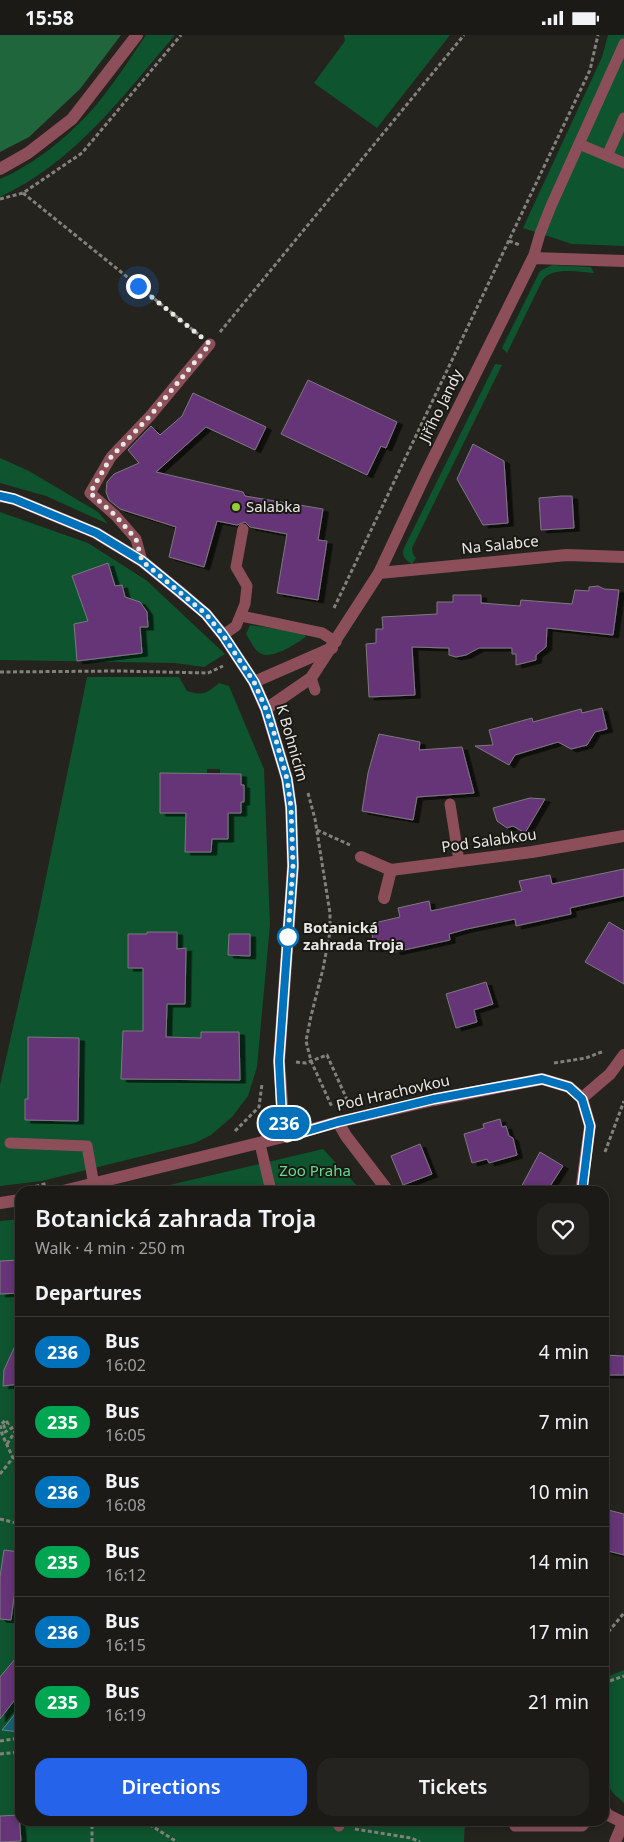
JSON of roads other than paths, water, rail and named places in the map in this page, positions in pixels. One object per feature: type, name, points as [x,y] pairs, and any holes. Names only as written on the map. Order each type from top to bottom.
[{"type":"street","points":[[0,169],[28,153],[72,119],[137,35]]},
{"type":"street","points":[[533,258],[624,261]]},
{"type":"street","name":"Jiřího Jandy","points":[[266,709],[313,684],[334,645],[379,573],[426,473],[533,258]]},
{"type":"street","name":"K Bohnicím","points":[[0,496],[14,499],[96,533],[142,561],[206,614],[240,658],[254,682],[266,709],[287,779],[291,807],[293,866],[279,1061],[282,1117],[287,1137]]},
{"type":"street","name":"Na Salabce","points":[[379,573],[567,555],[624,557]]},
{"type":"street","points":[[254,682],[334,645]]},
{"type":"street","name":"Pod Salabkou","points":[[391,870],[532,852],[624,836]]},
{"type":"street","points":[[361,857],[391,870],[384,899]]},
{"type":"street","points":[[583,1186],[590,1126],[582,1099],[610,1074],[624,1055]]},
{"type":"street","name":"Pod Hrachovkou","points":[[89,1186],[434,1099],[542,1079],[569,1087],[582,1099]]},
{"type":"street","points":[[338,1122],[346,1136],[384,1186]]},
{"type":"street","points":[[0,1203],[15,1201]]},
{"type":"street","points":[[609,1816],[624,1823],[615,1842]]},
{"type":"lane","points":[[533,258],[543,225],[624,44]]},
{"type":"lane","points":[[607,156],[624,118]]},
{"type":"lane","points":[[579,144],[624,163]]},
{"type":"lane","points":[[142,561],[136,539],[115,515],[90,493],[111,457],[150,416],[210,344]]},
{"type":"lane","points":[[223,635],[236,626],[245,604],[247,586],[236,567],[242,529]]},
{"type":"lane","points":[[241,616],[322,633],[334,645]]},
{"type":"lane","points":[[450,805],[459,861]]},
{"type":"lane","points":[[10,1143],[87,1146],[94,1185]]},
{"type":"lane","points":[[260,1144],[270,1186]]},
{"type":"lane","points":[[515,1826],[582,1826]]},
{"type":"water","points":[[15,1714],[15,1731],[2,1730]]},
{"type":"place","name":"Salabka","points":[[236,507]]},
{"type":"place","name":"Botanická zahrada Troja","points":[[288,937]]},
{"type":"park label","name":"Zoo Praha","points":[[315,1171]]}]
